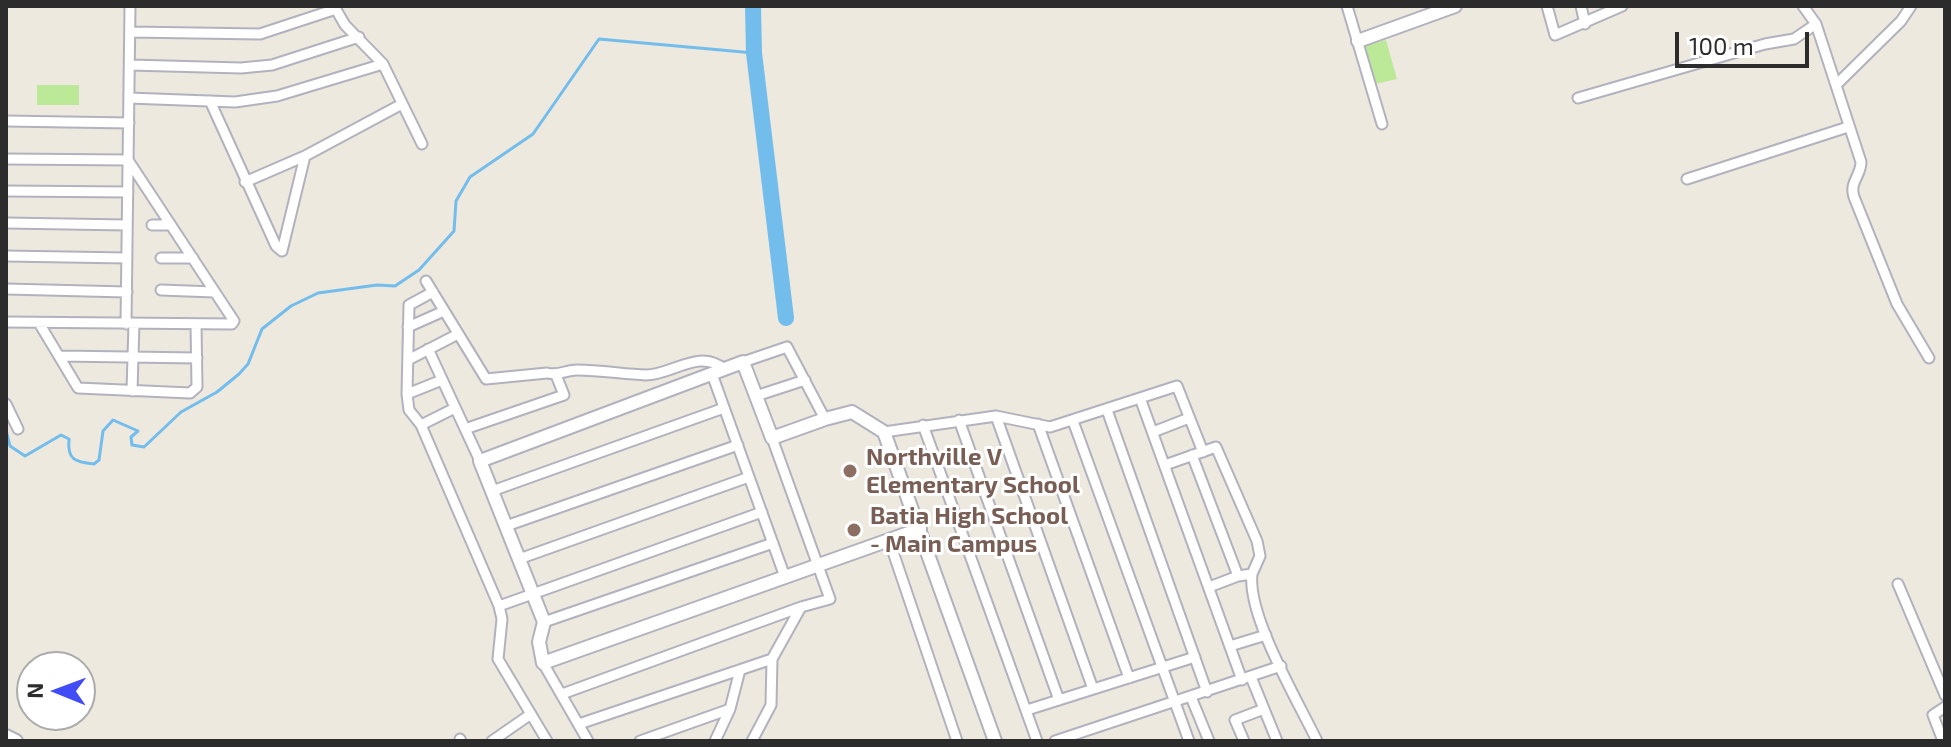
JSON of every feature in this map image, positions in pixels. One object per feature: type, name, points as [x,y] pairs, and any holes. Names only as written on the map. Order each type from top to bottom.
[{"type":"street","points":[[130,6],[127,292],[132,391]]},
{"type":"street","points":[[1358,41],[1455,6]]},
{"type":"street","points":[[1547,6],[1555,35],[1618,7]]},
{"type":"street","points":[[1581,6],[1585,24]]},
{"type":"street","points":[[1803,6],[1816,24],[1861,167],[1852,185],[1854,197],[1897,304],[1929,358]]},
{"type":"street","points":[[1836,85],[1901,21],[1911,6]]},
{"type":"street","points":[[1349,7],[1382,124]]},
{"type":"street","points":[[130,32],[260,34],[300,23],[335,8],[345,25],[383,64],[422,144]]},
{"type":"street","points":[[1578,98],[1765,44],[1789,41],[1816,24]]},
{"type":"street","points":[[130,65],[241,68],[272,65],[359,37]]},
{"type":"street","points":[[129,98],[235,102],[277,96],[383,64]]},
{"type":"street","points":[[210,101],[245,182],[276,246],[282,251],[305,156]]},
{"type":"street","points":[[245,182],[305,156],[402,104]]},
{"type":"street","points":[[6,121],[129,123]]},
{"type":"street","points":[[1687,179],[1848,127]]},
{"type":"street","points":[[6,159],[128,160]]},
{"type":"street","points":[[6,322],[234,323],[128,160]]},
{"type":"street","points":[[6,191],[128,192]]},
{"type":"street","points":[[6,223],[127,225]]},
{"type":"street","points":[[152,225],[171,225]]},
{"type":"street","points":[[6,256],[127,258]]},
{"type":"street","points":[[161,258],[193,258]]},
{"type":"street","points":[[426,281],[486,379],[547,373],[556,375],[572,369],[649,375],[673,366],[715,362],[724,408],[785,577]]},
{"type":"street","points":[[6,289],[127,292]]},
{"type":"street","points":[[161,290],[214,292]]},
{"type":"street","points":[[433,292],[409,305],[409,410],[421,425],[499,606],[502,619],[498,659],[547,741]]},
{"type":"street","points":[[408,327],[444,311]]},
{"type":"street","points":[[39,323],[78,388],[195,392],[196,324]]},
{"type":"street","points":[[408,360],[458,334]]},
{"type":"street","points":[[480,461],[787,347],[825,419]]},
{"type":"street","points":[[428,349],[480,461],[544,622],[539,642],[543,663],[588,741]]},
{"type":"street","points":[[60,356],[197,358]]},
{"type":"street","points":[[562,694],[830,599],[743,362]]},
{"type":"street","points":[[465,429],[564,395],[556,375]]},
{"type":"street","points":[[649,375],[658,394]]},
{"type":"street","points":[[407,394],[442,380]]},
{"type":"street","points":[[756,396],[805,380]]},
{"type":"street","points":[[884,432],[996,416],[1050,427],[1177,386],[1238,576]]},
{"type":"street","points":[[1140,398],[1230,646],[1264,709],[1277,741]]},
{"type":"street","points":[[6,404],[18,429]]},
{"type":"street","points":[[421,425],[455,408]]},
{"type":"street","points":[[492,491],[724,408]]},
{"type":"street","points":[[1107,410],[1207,692]]},
{"type":"street","points":[[772,438],[852,412],[884,432],[995,741]]},
{"type":"street","points":[[996,416],[1093,689]]},
{"type":"street","points":[[1153,432],[1189,418]]},
{"type":"street","points":[[959,420],[1059,700]]},
{"type":"street","points":[[1073,421],[1189,741]]},
{"type":"street","points":[[1038,424],[1129,678]]},
{"type":"street","points":[[923,425],[1037,741]]},
{"type":"street","points":[[506,526],[738,445]]},
{"type":"street","points":[[1165,465],[1216,447],[1257,541],[1260,556],[1250,588],[1266,635],[1317,741]]},
{"type":"street","points":[[519,559],[749,477]]},
{"type":"street","points":[[499,606],[762,512]]},
{"type":"street","points":[[543,663],[920,529]]},
{"type":"street","points":[[889,540],[957,741]]},
{"type":"street","points":[[544,622],[773,543]]},
{"type":"street","points":[[1209,587],[1252,574]]},
{"type":"street","points":[[1898,584],[1945,695]]},
{"type":"street","points":[[752,741],[771,705],[772,659],[801,607]]},
{"type":"street","points":[[1230,646],[1266,635]]},
{"type":"street","points":[[1027,710],[1195,657]]},
{"type":"street","points":[[579,724],[772,659]]},
{"type":"street","points":[[1055,741],[1281,666]]},
{"type":"street","points":[[715,741],[730,709],[740,670]]},
{"type":"street","points":[[1191,697],[1209,741]]},
{"type":"street","points":[[1943,741],[1933,715],[1945,707]]},
{"type":"street","points":[[640,741],[730,709]]},
{"type":"street","points":[[1244,741],[1235,720],[1264,709]]},
{"type":"street","points":[[492,741],[504,737],[531,714]]},
{"type":"street","points":[[6,736],[16,741]]},
{"type":"green space","points":[[1386,40],[1397,79],[1375,84],[1365,46]]},
{"type":"green space","points":[[37,85],[79,85],[79,105],[37,105]]},
{"type":"waterway","points":[[753,6],[754,53],[786,318]]},
{"type":"waterway","points":[[6,430],[10,446],[25,456],[61,435],[69,439],[69,451],[74,459],[94,464],[99,460],[103,431],[113,420],[138,431],[131,437],[132,445],[144,447],[181,412],[217,392],[239,374],[248,364],[262,329],[291,306],[318,293],[377,285],[395,286],[419,270],[454,231],[456,201],[470,177],[533,134],[599,39],[754,53]]},
{"type":"place","name":"Northville V Elementary School","points":[[850,471]]},
{"type":"place","name":"Batia High School - Main Campus","points":[[854,530]]}]
